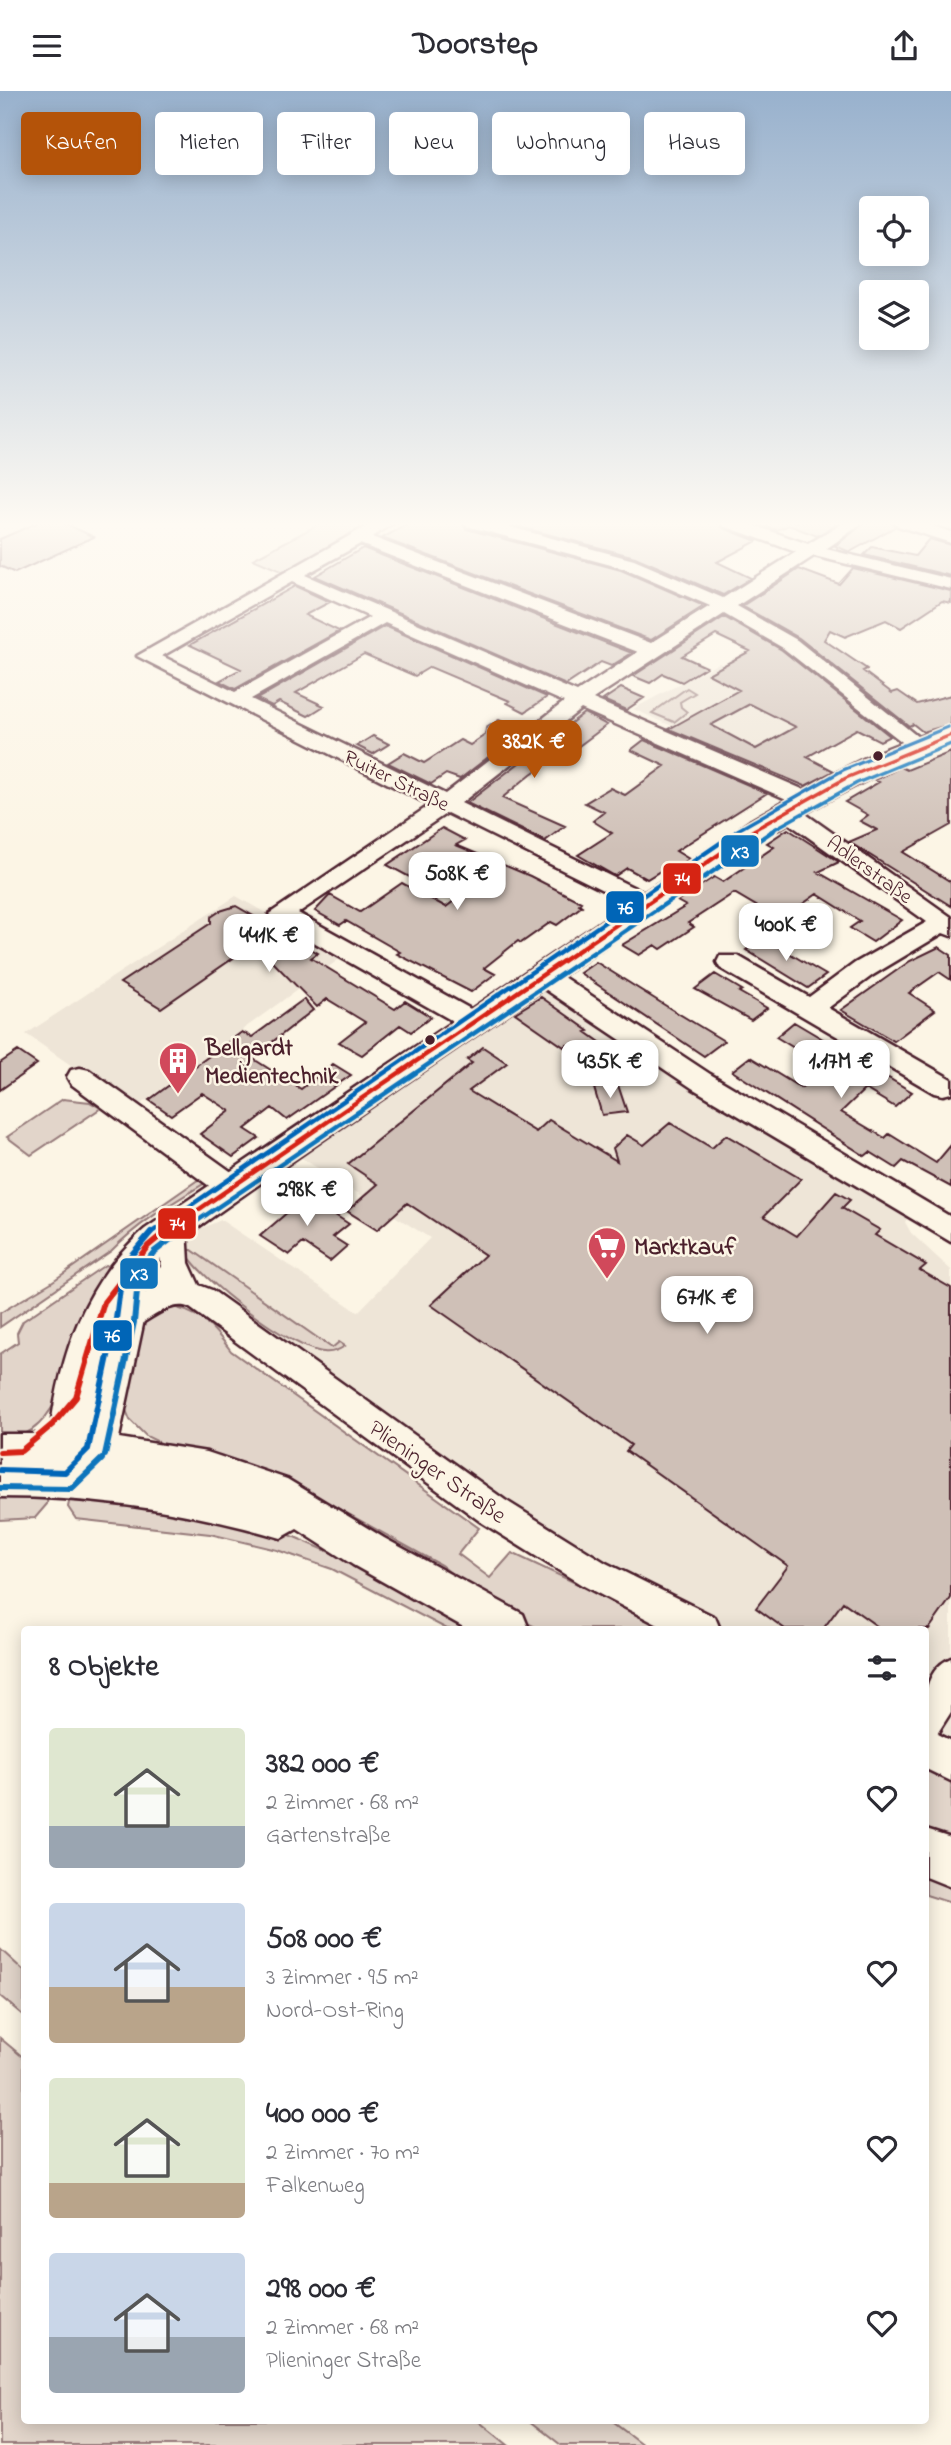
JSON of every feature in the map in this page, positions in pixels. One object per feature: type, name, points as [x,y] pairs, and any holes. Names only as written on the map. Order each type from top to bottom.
[{"type":"main road","points":[[77,1462],[92,1397],[104,1302],[148,1246],[230,1187],[646,904],[798,806],[872,764],[951,735]]},
{"type":"main road","points":[[7,1461],[52,1424],[92,1397],[125,1320],[131,1268]]},
{"type":"main road","points":[[92,1397],[115,1415],[139,1442],[203,1469],[274,1493],[349,1540],[502,1626]]},
{"type":"main road","points":[[7,1461],[203,1469]]},
{"type":"main road","points":[[77,1462],[349,1540]]},
{"type":"main road","points":[[929,1854],[951,1862]]},
{"type":"street","name":"Ruiter Straße","points":[[191,632],[147,656],[646,904]]},
{"type":"street","points":[[235,700],[358,632]]},
{"type":"street","name":"Adlerstraße","points":[[423,632],[579,698],[798,806],[947,926]]},
{"type":"street","points":[[604,632],[651,650]]},
{"type":"street","points":[[474,1022],[281,914],[446,804],[579,698],[680,632]]},
{"type":"street","points":[[768,632],[800,651],[918,745]]},
{"type":"street","points":[[810,1009],[864,969],[947,926]]},
{"type":"street","points":[[729,962],[943,1086]]},
{"type":"street","points":[[542,975],[701,1081],[951,1231]]},
{"type":"street","points":[[80,1077],[230,1187]]},
{"type":"street","points":[[125,1320],[159,1299],[187,1292],[174,1263],[172,1227]]},
{"type":"street","name":"Plieninger Straße","points":[[131,1268],[187,1292],[219,1311],[465,1492],[594,1574],[696,1626]]},
{"type":"street","points":[[929,1715],[951,1676]]},
{"type":"street","points":[[929,1750],[951,1762]]},
{"type":"shaded area","points":[[719,663],[755,681],[818,746],[772,773],[693,736],[688,738],[670,728],[672,726],[633,709]]},
{"type":"shaded area","points":[[687,688],[695,693],[680,702],[687,712],[674,722],[652,713]]},
{"type":"shaded area","points":[[236,896],[342,957],[134,1109],[26,1034]]},
{"type":"shaded area","points":[[542,975],[909,1215],[905,1222],[911,1233],[951,1270],[951,1762],[929,1750],[929,1626],[696,1626],[655,1605],[319,1386],[302,1353],[178,1256],[200,1229],[221,1220],[358,1312],[430,1238],[287,1149]]},
{"type":"shaded area","points":[[63,1099],[90,1102],[101,1108],[31,1155],[7,1137]]},
{"type":"shaded area","points":[[202,1177],[205,1183],[156,1214],[132,1231],[111,1251],[0,1327],[0,1313],[50,1283]]},
{"type":"shaded area","points":[[185,1250],[192,1250],[332,1348],[339,1342],[345,1346],[324,1352],[291,1339],[226,1294],[193,1262]]},
{"type":"shaded area","points":[[105,1265],[108,1266],[98,1284],[68,1372],[51,1410],[30,1431],[0,1443],[0,1354],[18,1342],[17,1333],[23,1321]]},
{"type":"shaded area","points":[[164,1305],[186,1311],[203,1320],[231,1351],[479,1528],[458,1554],[490,1578],[512,1553],[667,1626],[533,1626],[485,1601],[441,1565],[330,1504],[279,1480],[165,1445],[146,1436],[130,1420],[124,1405],[136,1324]]},
{"type":"shaded area","points":[[48,1491],[47,1504],[35,1518],[0,1520],[0,1494]]},
{"type":"shaded area","points":[[79,1492],[276,1529],[369,1569],[469,1626],[441,1626],[332,1569],[277,1550],[210,1534],[76,1519],[68,1507],[70,1497]]},
{"type":"shaded area","points":[[929,1765],[951,1776],[951,1844],[929,1836]]},
{"type":"shaded area","points":[[929,1872],[951,1880],[951,1903],[929,1896]]},
{"type":"shaded area","points":[[0,1949],[21,1968],[21,2014],[0,1996]]},
{"type":"shaded area","points":[[0,2038],[21,2056],[21,2424],[482,2424],[508,2445],[0,2445]]},
{"type":"shaded area","points":[[534,2424],[615,2424],[643,2445],[561,2445]]},
{"type":"building","points":[[213,632],[337,632],[235,689],[219,681],[241,669],[190,645]]},
{"type":"building","points":[[375,632],[398,632],[547,697],[525,712],[507,703],[510,701],[430,667],[415,676],[364,654],[296,693],[324,706],[308,716],[279,702],[272,706],[257,699]]},
{"type":"building","points":[[444,632],[578,632],[632,653],[611,666],[601,662],[566,685]]},
{"type":"building","points":[[630,632],[664,632],[651,640]]},
{"type":"building","points":[[701,632],[750,632],[782,650],[890,736],[880,741],[857,729],[807,757],[834,771],[805,786],[669,729],[739,690],[708,674],[750,651],[716,635],[682,656],[706,667],[682,682],[663,674],[650,683],[633,676]],"holes":[[[750,704],[796,727],[756,749],[711,725]]]},
{"type":"building","points":[[788,632],[829,632],[824,640],[867,669],[863,671],[892,693],[898,691],[917,704],[951,695],[951,724],[923,732],[913,724],[909,726]]},
{"type":"building","points":[[834,632],[857,632],[845,637]]},
{"type":"building","points":[[621,688],[644,698],[626,710],[603,700]]},
{"type":"building","points":[[584,713],[607,725],[576,748],[572,746],[531,774],[502,798],[565,826],[545,841],[467,803]]},
{"type":"building","points":[[499,720],[522,731],[460,779],[446,774],[431,784],[388,763],[404,753],[424,763],[460,740],[470,745],[485,735],[486,728]]},
{"type":"building","points":[[373,736],[389,744],[373,754],[357,746]]},
{"type":"building","points":[[644,740],[767,793],[676,851],[689,859],[675,868],[670,865],[647,879],[627,868],[615,876],[578,855],[612,833],[593,821],[604,812],[585,803],[610,788],[625,795],[665,766],[631,750]]},
{"type":"building","points":[[951,752],[951,825],[903,852],[951,882],[951,906],[849,842],[877,830],[860,821],[868,815],[845,802],[879,782],[875,780],[901,767],[907,770]]},
{"type":"building","points":[[442,828],[465,840],[456,845],[530,876],[581,902],[579,904],[582,906],[557,925],[551,922],[521,943],[518,941],[484,968],[495,974],[471,992],[397,954],[400,952],[346,921],[340,925],[315,911],[330,895],[360,912],[402,883],[446,907],[480,881],[445,863],[419,882],[387,865]]},
{"type":"building","points":[[788,829],[839,862],[818,872],[902,920],[873,942],[850,928],[860,921],[817,894],[780,920],[734,893],[688,923],[694,927],[661,949],[655,945],[639,955],[622,945],[686,906],[677,901],[714,877],[723,882],[774,847],[767,843]]},
{"type":"building","points":[[236,906],[318,953],[311,958],[395,1009],[405,1001],[431,1017],[411,1032],[400,1025],[362,1055],[339,1042],[365,1022],[327,999],[317,1007],[272,961],[248,948],[161,1008],[120,983],[211,923],[211,917],[220,911]]},
{"type":"building","points":[[764,938],[826,975],[808,988],[746,950]]},
{"type":"building","points":[[939,947],[951,955],[951,980],[939,972],[909,993],[935,1010],[894,1041],[841,1010],[910,961]]},
{"type":"building","points":[[596,962],[724,1041],[704,1056],[580,973]]},
{"type":"building","points":[[715,974],[767,1008],[751,1020],[695,989]]},
{"type":"building","points":[[541,997],[607,1047],[591,1060],[567,1045],[564,1047],[515,1013]]},
{"type":"building","points":[[304,999],[313,1010],[252,1058],[301,1089],[333,1064],[351,1075],[287,1120],[272,1108],[245,1129],[259,1138],[233,1157],[200,1134],[230,1111],[202,1093],[171,1115],[149,1100],[242,1032],[252,1037]]},
{"type":"building","points":[[794,1022],[912,1092],[895,1107],[865,1089],[841,1112],[885,1138],[889,1134],[936,1163],[951,1145],[951,1187],[903,1161],[896,1168],[870,1152],[865,1156],[732,1071],[750,1057],[801,1088],[825,1067],[776,1037]]},
{"type":"building","points":[[483,1047],[507,1063],[469,1091],[536,1132],[549,1120],[617,1161],[613,1148],[627,1135],[644,1145],[670,1123],[712,1148],[726,1135],[801,1179],[764,1216],[797,1236],[836,1192],[850,1200],[842,1208],[880,1230],[875,1235],[926,1265],[920,1270],[951,1288],[951,1598],[929,1629],[929,1626],[877,1626],[843,1602],[825,1626],[781,1626],[756,1608],[788,1566],[626,1451],[631,1445],[431,1305],[485,1255],[407,1203],[377,1230],[347,1211],[378,1184],[348,1164],[472,1063],[467,1060]]},
{"type":"building","points":[[18,1051],[37,1064],[0,1090],[0,1063]]},
{"type":"building","points":[[618,1085],[627,1112],[602,1115],[594,1088]]},
{"type":"building","points":[[300,1192],[349,1224],[333,1237],[347,1246],[330,1261],[303,1243],[289,1255],[260,1236],[289,1211],[282,1207]]},
{"type":"transit line","name":"76","points":[[0,1470],[65,1472],[88,1449],[116,1319],[123,1265],[142,1240],[167,1220],[741,828],[843,770],[948,727]]},
{"type":"transit line","name":"74","points":[[0,1452],[21,1451],[53,1424],[76,1397],[104,1302],[148,1246],[172,1227],[746,835],[846,778],[951,735]]},
{"type":"transit line","name":"X3","points":[[105,1455],[134,1322],[139,1271],[154,1252],[202,1216],[764,835],[857,783],[951,744]]},
{"type":"transit line","name":"X3","points":[[0,1488],[71,1489],[102,1459]]},
{"type":"place","name":"Bellgardt Medientechnik","points":[[178,1095]]},
{"type":"place","name":"Marktkauf","points":[[607,1280]]}]
